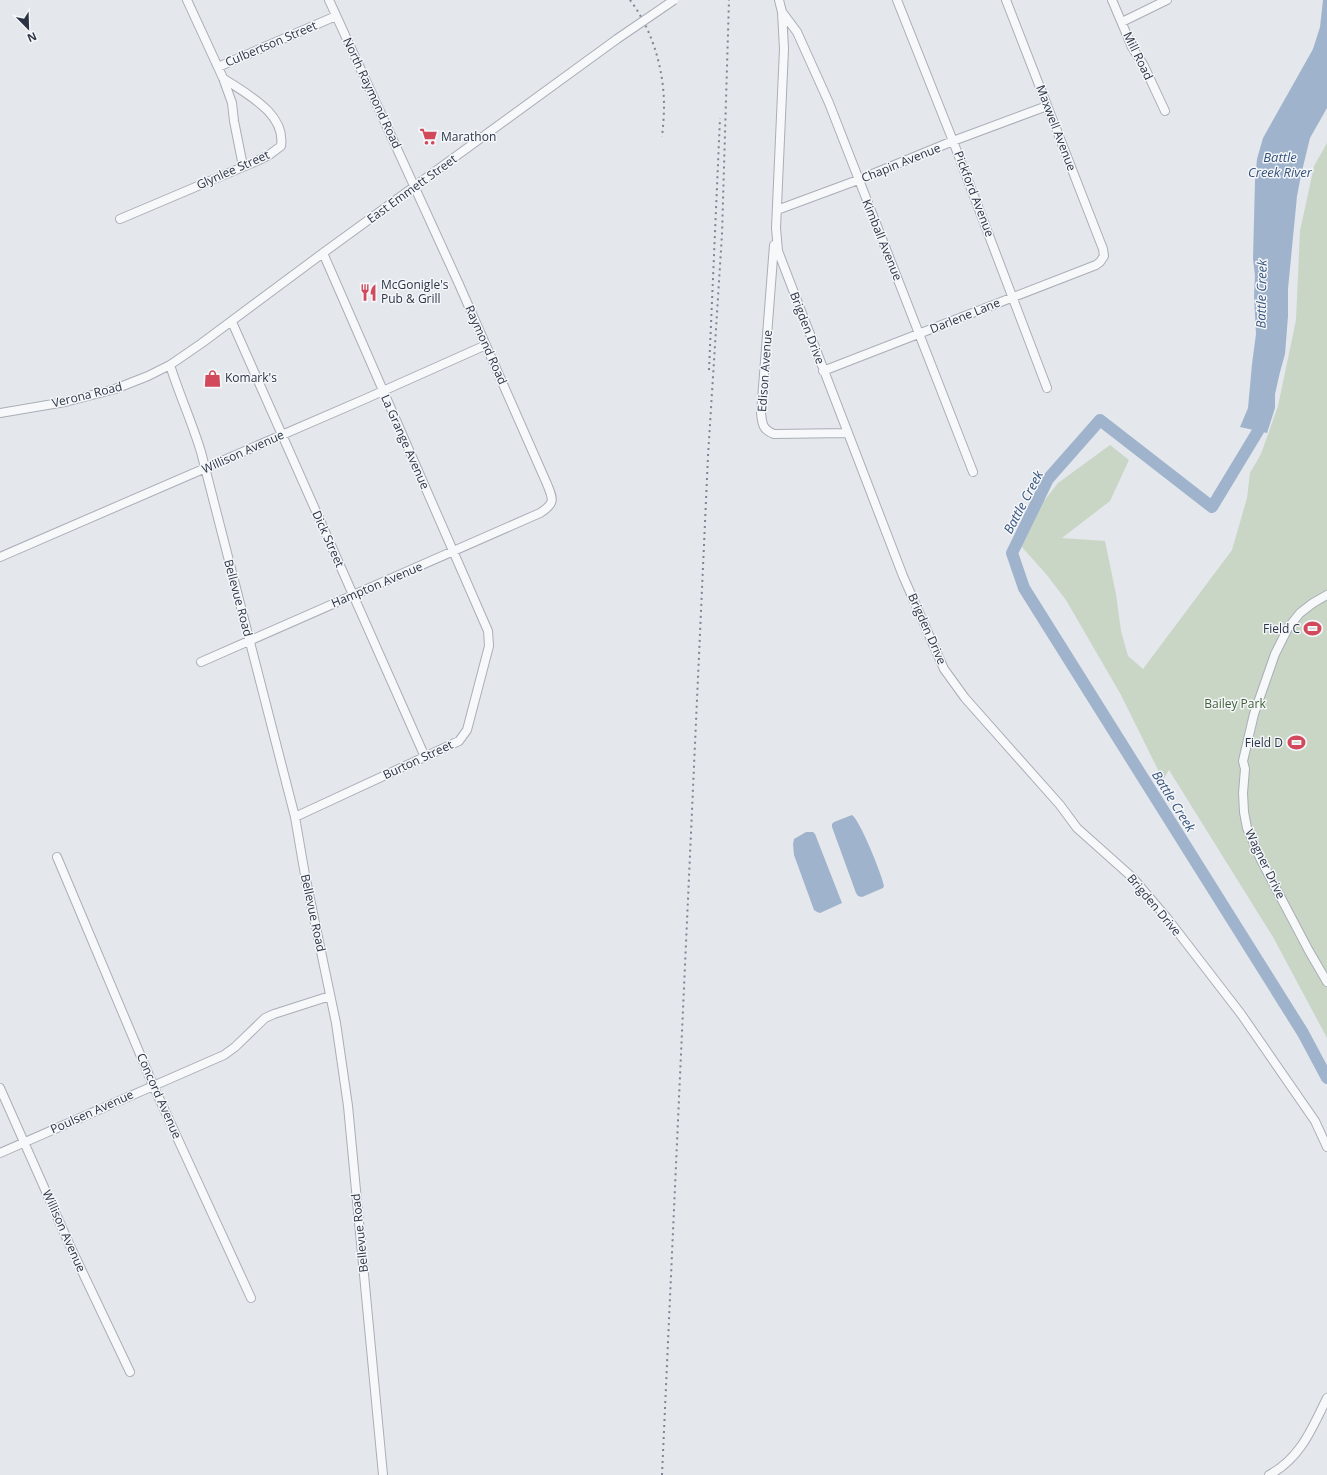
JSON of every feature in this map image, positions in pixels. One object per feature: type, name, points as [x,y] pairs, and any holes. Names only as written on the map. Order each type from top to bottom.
[{"type":"street","points":[[186,0],[218,67]]},
{"type":"street","name":"North Raymond Road","points":[[329,0],[414,186]]},
{"type":"street","name":"East Emmett Street","points":[[170,365],[232,322],[414,186],[618,38],[674,0]]},
{"type":"street","name":"Brigden Drive","points":[[779,0],[782,12],[784,49],[776,228],[778,251],[903,576],[944,669],[965,698],[1060,805],[1077,828],[1133,878],[1167,918],[1241,1014],[1316,1121],[1327,1146]]},
{"type":"street","name":"Pickford Avenue","points":[[897,0],[1014,297],[1047,388]]},
{"type":"street","name":"Maxwell Avenue","points":[[1006,0],[1103,249],[1104,256]]},
{"type":"street","name":"Mill Road","points":[[1112,0],[1132,47],[1144,66],[1165,111]]},
{"type":"street","points":[[1122,22],[1166,0]]},
{"type":"street","name":"Kimball Avenue","points":[[782,12],[797,32],[829,103],[973,472]]},
{"type":"street","name":"Culbertson Street","points":[[224,78],[218,67],[336,16]]},
{"type":"street","points":[[224,78],[232,103],[243,166]]},
{"type":"street","name":"Glynlee Street","points":[[120,219],[269,155],[280,146],[282,139],[274,117],[262,106],[224,78]]},
{"type":"street","name":"Chapin Avenue","points":[[777,210],[1047,106]]},
{"type":"street","name":"Raymond Road","points":[[414,186],[547,484],[552,499],[550,505]]},
{"type":"street","name":"Edison Avenue","points":[[776,228],[761,413],[762,425],[765,430],[774,434],[848,433]]},
{"type":"street","name":"La Grange Avenue","points":[[323,253],[488,631]]},
{"type":"street","name":"Darlene Lane","points":[[823,371],[1096,264],[1100,262],[1104,256]]},
{"type":"street","name":"Dick Street","points":[[232,322],[425,757]]},
{"type":"street","name":"Willison Avenue","points":[[0,557],[486,345]]},
{"type":"street","name":"Verona Road","points":[[0,413],[65,402],[115,389],[148,376],[170,365]]},
{"type":"street","name":"Bellevue Road","points":[[170,365],[193,425],[201,452],[204,469],[250,640],[295,817],[336,1023],[348,1106],[383,1475]]},
{"type":"street","name":"Hampton Avenue","points":[[201,662],[454,552],[540,513],[550,505]]},
{"type":"street","name":"Wagner Drive","points":[[1327,595],[1300,613],[1288,628],[1275,654],[1254,714],[1243,760],[1245,769],[1244,800],[1247,828],[1261,860],[1309,952],[1327,982]]},
{"type":"street","name":"Burton Street","points":[[295,817],[459,741],[467,730],[489,646],[488,631]]},
{"type":"street","name":"Concord Avenue","points":[[57,857],[153,1085],[251,1298]]},
{"type":"street","name":"Poulsen Avenue","points":[[0,1153],[224,1055],[235,1048],[265,1018],[330,996]]},
{"type":"street","name":"Willison Avenue","points":[[0,1088],[71,1248],[130,1372]]},
{"type":"street","points":[[1269,1475],[1293,1456],[1309,1436],[1327,1398]]},
{"type":"green space","name":"Bailey Park","points":[[1327,143],[1327,1038],[1273,937],[1169,770],[1163,780],[1121,695],[1066,600],[1046,574],[1021,546],[1033,515],[1058,483],[1110,445],[1129,460],[1110,501],[1062,538],[1105,541],[1116,594],[1121,631],[1128,656],[1143,669],[1232,550],[1247,498],[1250,473],[1261,454],[1278,406],[1296,320],[1300,231],[1314,166]]},
{"type":"water","name":"Battle Creek River","points":[[1323,0],[1327,0],[1327,108],[1310,138],[1297,196],[1288,289],[1288,316],[1285,354],[1275,394],[1275,408],[1267,433],[1240,427],[1248,408],[1256,334],[1254,296],[1255,276],[1253,259],[1257,159],[1263,138],[1313,49],[1320,27]]},
{"type":"water","points":[[852,815],[856,819],[865,837],[884,886],[883,888],[862,897],[858,896],[856,893],[832,827],[834,822]]},
{"type":"water","points":[[806,832],[813,832],[815,834],[842,903],[820,913],[814,910],[794,855],[794,839]]},
{"type":"waterway","name":"Battle Creek","points":[[1261,415],[1258,431],[1212,507],[1100,420],[1048,479],[1012,553],[1024,588],[1303,1033],[1327,1078]]},
{"type":"railway","points":[[630,0],[645,24],[659,64],[662,78],[664,110],[662,137]]},
{"type":"railway","points":[[662,1475],[708,456],[722,234],[729,0]]},
{"type":"railway","points":[[709,370],[720,118]]},
{"type":"place","name":"Marathon","points":[[428,137]]},
{"type":"place","name":"McGonigle's Pub & Grill","points":[[368,292]]},
{"type":"place","name":"Komark's","points":[[212,378]]},
{"type":"place","name":"Field C","points":[[1313,629]]},
{"type":"place","name":"Field D","points":[[1296,743]]}]
